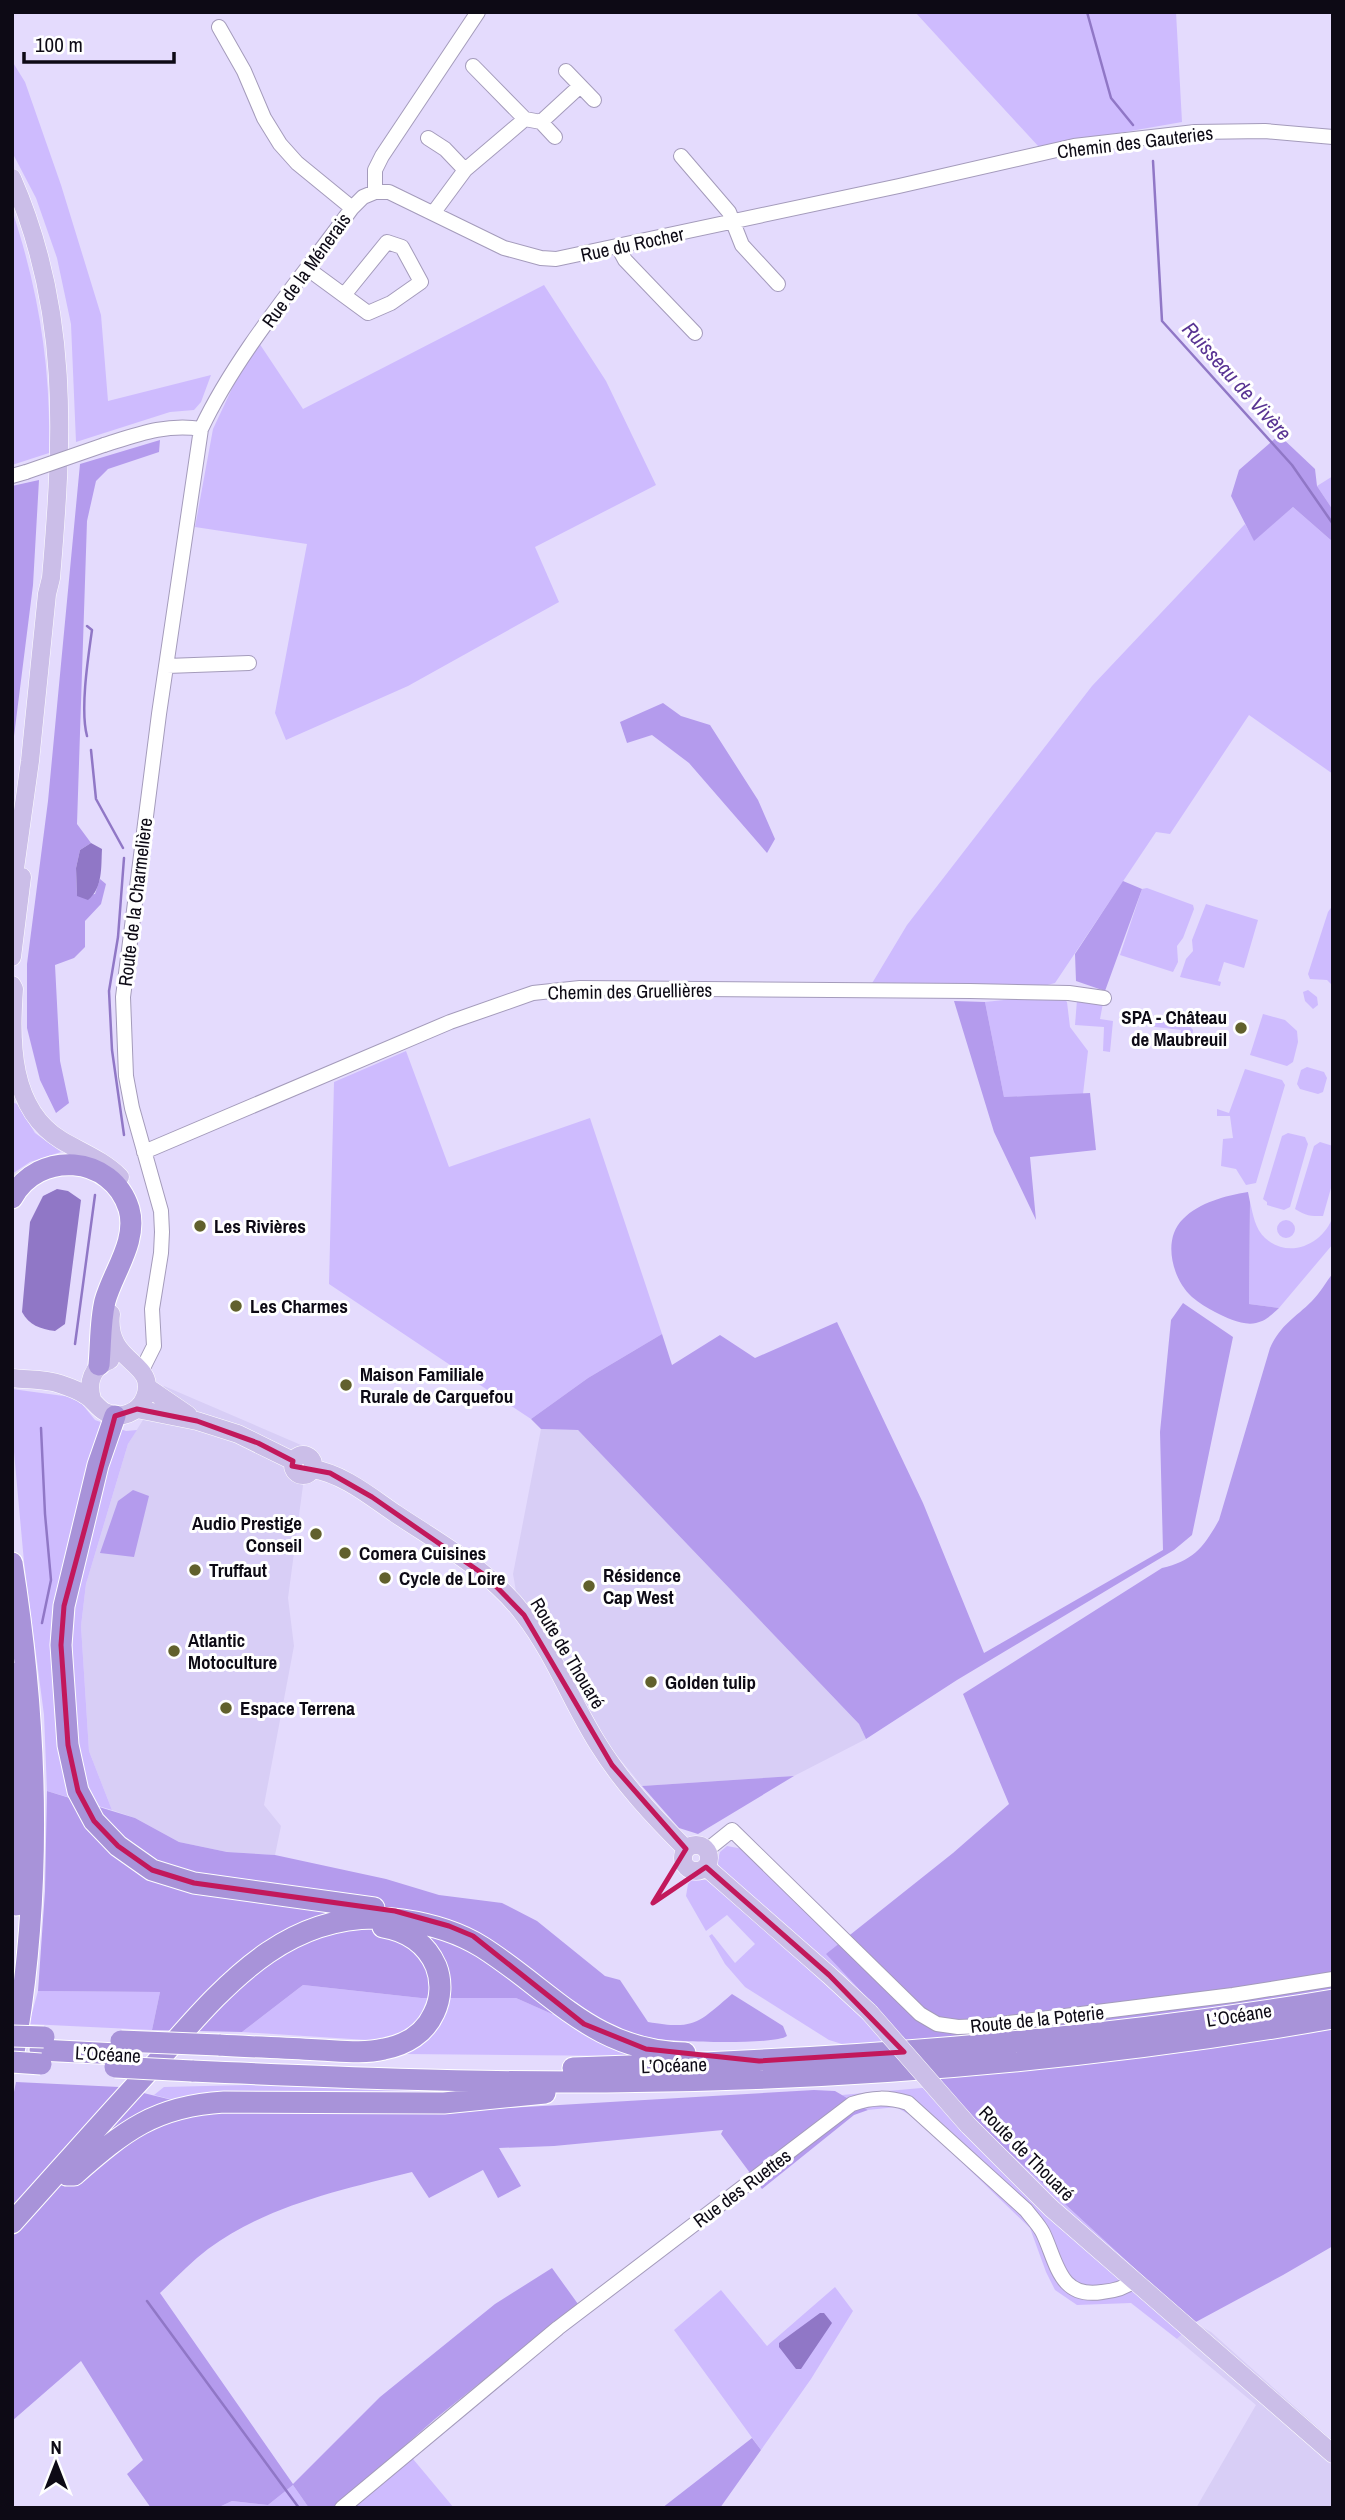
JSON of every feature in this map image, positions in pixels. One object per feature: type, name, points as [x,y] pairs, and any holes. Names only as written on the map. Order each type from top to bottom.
[{"type":"highway","points":[[12,1198],[34,1174],[50,1166],[68,1163],[84,1165],[98,1171],[111,1180],[122,1195],[129,1210],[130,1232],[105,1301],[97,1368]]},
{"type":"highway","points":[[115,1416],[98,1465],[64,1605],[61,1646],[68,1745],[78,1791],[94,1821],[118,1846],[152,1870],[194,1883],[396,1911],[426,1918],[473,1937],[479,1945]]},
{"type":"highway","points":[[12,1563],[29,1693],[34,1826],[23,1993],[12,2063]]},
{"type":"highway","points":[[12,1673],[18,1803],[12,1945]]},
{"type":"highway","points":[[16,2225],[221,1991],[243,1970],[277,1945],[327,1924],[370,1917],[416,1922],[442,1929],[479,1945],[584,2024],[609,2037],[646,2049],[744,2055],[759,2061]]},
{"type":"highway","points":[[16,2225],[66,2175],[237,1988],[272,1959],[311,1938],[339,1930],[383,1927],[415,1939],[427,1950],[435,1965],[440,1984],[436,2009],[421,2032],[398,2045],[368,2051],[216,2052]]},
{"type":"highway","name":"L’Océane","points":[[12,2049],[117,2054],[216,2052],[379,2066],[520,2068],[759,2061],[883,2054],[1053,2039],[1182,2024],[1333,2000]]},
{"type":"highway","name":"L’Océane","points":[[117,2054],[192,2071],[441,2081],[608,2082],[806,2076],[978,2064],[1172,2043],[1333,2018]]},
{"type":"highway","points":[[12,2036],[41,2050]]},
{"type":"highway","name":"L’Océane","points":[[12,2063],[41,2050]]},
{"type":"highway","points":[[66,2175],[74,2175],[132,2127],[192,2105],[224,2102],[473,2101],[588,2090],[608,2082]]},
{"type":"main road","points":[[12,178],[44,273],[54,324],[60,378],[59,488],[51,578],[12,890]]},
{"type":"main road","points":[[12,957],[46,690],[53,595],[51,578]]},
{"type":"main road","points":[[12,985],[14,1058],[28,1106],[45,1128],[59,1139],[113,1170],[129,1188],[137,1207],[138,1239],[116,1295],[111,1318],[113,1340],[139,1372],[197,1421]]},
{"type":"main road","points":[[58,1383],[80,1377],[111,1359],[139,1372]]},
{"type":"main road","points":[[92,1399],[89,1384],[97,1368]]},
{"type":"main road","points":[[12,1378],[58,1383],[92,1399],[106,1413],[123,1416],[137,1409],[142,1403],[139,1372]]},
{"type":"main road","points":[[137,1409],[197,1421]]},
{"type":"main road","name":"Route de Thouaré","points":[[197,1421],[248,1438],[293,1461],[297,1474],[306,1475],[312,1469],[330,1473],[372,1497],[460,1557],[501,1589],[531,1625],[597,1744],[657,1819],[686,1849],[697,1845],[706,1859],[869,2012],[968,2125],[1051,2208],[1333,2454]]},
{"type":"street","points":[[375,192],[375,170],[382,156],[478,12]]},
{"type":"street","points":[[219,27],[244,71],[264,118],[281,144],[297,163],[352,208]]},
{"type":"street","points":[[473,66],[526,119],[541,121],[555,137]]},
{"type":"street","points":[[566,71],[594,100]]},
{"type":"street","points":[[541,121],[579,87]]},
{"type":"street","points":[[434,212],[465,170],[526,119]]},
{"type":"street","name":"Chemin des Gauteries","points":[[900,186],[1074,146],[1122,139],[1195,132],[1265,131],[1333,137]]},
{"type":"street","points":[[428,138],[445,149],[465,170]]},
{"type":"street","points":[[681,156],[729,212],[742,245],[778,284]]},
{"type":"street","name":"Rue du Rocher","points":[[375,192],[389,192],[504,248],[541,258],[568,258],[900,186]]},
{"type":"street","name":"Rue de la Ménerais","points":[[201,429],[216,396],[247,349],[352,208],[363,197],[375,192]]},
{"type":"street","points":[[308,269],[368,313],[391,303],[421,282],[402,247],[387,242],[344,295]]},
{"type":"street","points":[[618,247],[625,260],[695,333]]},
{"type":"street","points":[[19,474],[157,429],[181,426],[201,429]]},
{"type":"street","name":"Route de la Charmelière","points":[[139,1372],[151,1356],[154,1346],[152,1309],[162,1232],[161,1211],[132,1108],[126,1076],[123,997],[201,429]]},
{"type":"street","points":[[167,666],[249,663]]},
{"type":"street","name":"Chemin des Gruellières","points":[[144,1152],[450,1022],[533,993],[580,988],[970,991],[1069,993],[1104,998]]},
{"type":"street","name":"Route de la Poterie","points":[[706,1859],[732,1830],[920,2014],[937,2024],[958,2027],[984,2026],[1233,1995],[1333,1979]]},
{"type":"street","name":"Rue des Ruettes","points":[[342,2508],[558,2328],[852,2104],[869,2098],[889,2098],[908,2103],[1026,2210],[1042,2230],[1060,2276],[1068,2286],[1079,2291],[1096,2293],[1112,2291],[1133,2281]]},
{"type":"highlighted area","points":[[137,1409],[197,1421],[258,1443],[293,1461],[292,1466],[330,1473],[372,1497],[486,1576],[524,1615],[612,1765],[686,1849],[653,1903],[706,1867],[829,1975],[904,2052],[759,2061],[646,2049],[584,2024],[473,1936],[449,1926],[395,1911],[194,1883],[152,1870],[118,1846],[94,1821],[78,1791],[68,1745],[61,1645],[64,1606],[115,1416]]},
{"type":"shaded area","points":[[915,12],[1176,12],[1182,122],[1039,147]]},
{"type":"shaded area","points":[[12,61],[25,82],[61,185],[101,315],[108,401],[211,375],[201,402],[194,410],[170,412],[76,442],[71,324],[57,258],[36,198],[12,152]]},
{"type":"shaded area","points":[[12,210],[29,270],[41,330],[48,390],[49,453],[12,465]]},
{"type":"shaded area","points":[[544,285],[606,381],[656,485],[535,547],[559,602],[408,686],[286,740],[275,713],[307,544],[195,527],[213,429],[243,365],[259,343],[303,409]]},
{"type":"shaded area","points":[[1279,435],[1315,469],[1317,486],[1333,510],[1333,542],[1293,507],[1254,541],[1231,496],[1239,470]]},
{"type":"shaded area","points":[[160,440],[159,452],[108,469],[96,481],[87,521],[77,824],[91,843],[80,850],[76,868],[77,896],[95,894],[100,879],[106,884],[101,904],[85,921],[85,947],[74,958],[55,965],[60,1061],[69,1103],[56,1113],[40,1080],[27,1028],[27,964],[48,801],[80,464]]},
{"type":"shaded area","points":[[1333,476],[1333,510],[1317,486]]},
{"type":"shaded area","points":[[39,480],[33,585],[12,752],[12,486]]},
{"type":"shaded area","points":[[1293,507],[1333,542],[1333,774],[1249,715],[1170,834],[1156,832],[1055,983],[1032,989],[871,985],[907,925],[1092,686],[1245,524],[1254,540]]},
{"type":"shaded area","points":[[663,703],[681,716],[710,725],[758,800],[775,839],[767,853],[689,763],[652,735],[627,743],[620,722]]},
{"type":"shaded area","points":[[91,843],[102,849],[102,863],[99,883],[88,900],[77,896],[76,868],[80,850]]},
{"type":"shaded area","points":[[1123,881],[1142,889],[1105,991],[1076,981],[1075,954]]},
{"type":"shaded area","points":[[1147,888],[1193,905],[1194,909],[1183,938],[1177,946],[1178,962],[1173,972],[1120,955],[1142,889]]},
{"type":"shaded area","points":[[1206,904],[1258,920],[1244,968],[1224,962],[1218,981],[1221,982],[1220,986],[1180,977],[1186,959],[1193,951],[1192,940]]},
{"type":"shaded area","points":[[1333,905],[1333,986],[1327,980],[1310,979],[1308,974],[1328,912]]},
{"type":"shaded area","points":[[1308,990],[1317,997],[1318,1005],[1313,1009],[1305,1001],[1303,992]]},
{"type":"shaded area","points":[[1022,998],[1067,1002],[1070,1027],[1088,1051],[1083,1094],[1004,1097],[985,1002]]},
{"type":"shaded area","points":[[1077,1000],[1103,1003],[1100,1019],[1113,1021],[1110,1052],[1103,1051],[1104,1027],[1075,1025]]},
{"type":"shaded area","points":[[954,1001],[985,1002],[1004,1097],[1090,1093],[1096,1150],[1030,1157],[1036,1220],[994,1132]]},
{"type":"shaded area","points":[[1263,1014],[1285,1020],[1297,1031],[1298,1042],[1293,1062],[1287,1066],[1250,1055]]},
{"type":"shaded area","points":[[1161,1015],[1186,1023],[1193,1030],[1192,1038],[1180,1036],[1181,1030],[1147,1026],[1150,1018]]},
{"type":"shaded area","points":[[406,1051],[449,1167],[590,1118],[662,1334],[588,1378],[531,1419],[329,1284],[334,1082]]},
{"type":"shaded area","points":[[1307,1067],[1324,1072],[1327,1078],[1323,1092],[1318,1094],[1300,1089],[1297,1084],[1301,1070]]},
{"type":"shaded area","points":[[1245,1069],[1282,1080],[1285,1085],[1256,1183],[1246,1185],[1236,1169],[1221,1166],[1223,1139],[1233,1138],[1230,1116],[1217,1116],[1217,1109],[1229,1113]]},
{"type":"shaded area","points":[[12,1102],[17,1104],[35,1133],[61,1152],[30,1162],[12,1174]]},
{"type":"shaded area","points":[[1288,1133],[1305,1137],[1308,1144],[1290,1207],[1284,1210],[1267,1205],[1263,1199],[1282,1136]]},
{"type":"shaded area","points":[[1320,1142],[1333,1146],[1333,1181],[1323,1216],[1311,1216],[1295,1209],[1314,1146]]},
{"type":"shaded area","points":[[57,1189],[68,1191],[81,1200],[65,1324],[55,1331],[36,1326],[22,1312],[30,1222],[43,1196]]},
{"type":"shaded area","points":[[1248,1192],[1249,1304],[1279,1308],[1266,1319],[1251,1324],[1225,1317],[1192,1297],[1179,1280],[1171,1248],[1177,1227],[1190,1213],[1213,1201]]},
{"type":"shaded area","points":[[1250,1202],[1259,1230],[1274,1245],[1284,1248],[1305,1246],[1314,1241],[1322,1234],[1333,1216],[1333,1244],[1279,1308],[1249,1304]]},
{"type":"shaded area","points":[[1282,1220],[1290,1220],[1295,1229],[1293,1236],[1282,1238],[1277,1233],[1277,1225]]},
{"type":"shaded area","points":[[1333,1273],[1333,2246],[1194,2323],[964,2111],[889,2021],[826,1954],[953,1853],[1009,1804],[963,1694],[1162,1568],[1190,1557],[1208,1538],[1219,1520],[1270,1348],[1284,1327],[1315,1298]]},
{"type":"shaded area","points":[[1183,1303],[1233,1337],[1192,1535],[1174,1550],[957,1680],[866,1739],[859,1724],[578,1430],[541,1429],[531,1419],[588,1378],[662,1334],[672,1365],[720,1335],[755,1358],[837,1322],[923,1503],[984,1653],[1163,1550],[1160,1432],[1171,1320]]},
{"type":"shaded area","points":[[164,1386],[308,1448],[288,1598],[294,1646],[264,1805],[281,1826],[275,1855],[227,1852],[179,1842],[135,1818],[112,1810],[89,1751],[81,1626],[86,1584],[128,1444]]},
{"type":"shaded area","points":[[12,1389],[71,1397],[82,1404],[95,1420],[126,1431],[137,1430],[128,1444],[86,1584],[81,1626],[89,1751],[112,1810],[47,1791],[44,1715],[24,1562],[14,1452]]},
{"type":"shaded area","points":[[541,1429],[578,1430],[859,1724],[866,1739],[794,1776],[642,1786],[610,1747],[550,1640],[517,1597],[513,1574]]},
{"type":"shaded area","points":[[133,1490],[149,1496],[134,1557],[100,1553],[118,1501]]},
{"type":"shaded area","points":[[794,1776],[698,1834],[679,1828],[642,1786]]},
{"type":"shaded area","points":[[47,1791],[135,1818],[179,1842],[227,1852],[275,1855],[386,1879],[439,1895],[502,1903],[537,1921],[605,1976],[620,1980],[648,2022],[676,2025],[695,2022],[732,1994],[783,2026],[787,2036],[746,2042],[657,2039],[619,2028],[598,2018],[574,2001],[552,2014],[516,1998],[421,1998],[303,1985],[242,2032],[152,2030],[160,1992],[38,1991],[45,1891]]},
{"type":"shaded area","points":[[727,1846],[743,1849],[919,2020],[886,2043],[842,2044],[829,2040],[745,1987],[725,1964],[709,1936],[712,1934],[735,1963],[755,1944],[727,1915],[706,1931],[686,1896],[688,1884],[693,1879],[707,1880],[726,1893],[868,2024],[890,2024],[845,1976],[729,1879],[717,1863],[720,1852]]},
{"type":"shaded area","points":[[303,1985],[421,1998],[516,1998],[552,2014],[574,2001],[615,2024],[659,2039],[632,2056],[405,2054],[367,2040],[242,2032]]},
{"type":"shaded area","points":[[38,1991],[160,1992],[152,2030],[29,2024]]},
{"type":"shaded area","points":[[16,2082],[119,2087],[217,2111],[438,2112],[814,2090],[835,2091],[868,2110],[854,2115],[762,2189],[721,2134],[723,2130],[554,2146],[499,2148],[521,2186],[498,2198],[483,2170],[429,2198],[412,2172],[306,2201],[255,2221],[231,2234],[208,2249],[160,2293],[293,2484],[380,2397],[495,2304],[552,2268],[578,2304],[435,2419],[334,2508],[309,2508],[293,2485],[268,2505],[232,2501],[217,2508],[151,2508],[127,2474],[143,2460],[81,2361],[12,2421],[12,2102]]},
{"type":"shaded area","points":[[247,2085],[484,2092],[513,2107],[438,2112],[217,2111],[154,2095],[164,2087]]},
{"type":"shaded area","points":[[944,2086],[964,2111],[1194,2323],[1177,2339],[1131,2303],[1077,2305],[1055,2290],[1030,2228],[917,2119],[896,2107],[868,2110],[842,2095]]},
{"type":"shaded area","points":[[835,2287],[853,2311],[811,2379],[761,2450],[674,2330],[721,2290],[767,2346]]},
{"type":"shaded area","points":[[820,2313],[824,2313],[832,2323],[801,2369],[796,2369],[779,2347],[779,2343]]},
{"type":"shaded area","points":[[1194,2323],[1211,2332],[1333,2441],[1333,2508],[1196,2508],[1256,2405],[1177,2339]]},
{"type":"shaded area","points":[[752,2438],[761,2450],[720,2508],[662,2508]]},
{"type":"shaded area","points":[[403,2447],[454,2508],[334,2508]]},
{"type":"shaded area","points":[[293,2485],[309,2508],[217,2508],[232,2501],[268,2505]]},
{"type":"waterway","name":"Ruisseau de Vivère","points":[[1087,12],[1111,98],[1133,125]]},
{"type":"waterway","name":"Ruisseau de Vivère","points":[[1153,161],[1162,321],[1292,465],[1333,524]]},
{"type":"waterway","points":[[87,626],[92,630],[84,698],[87,736]]},
{"type":"waterway","points":[[91,750],[96,799],[123,848]]},
{"type":"waterway","points":[[124,858],[118,937],[109,991],[112,1050],[124,1135]]},
{"type":"waterway","points":[[75,1344],[95,1195]]},
{"type":"waterway","points":[[41,1428],[51,1580],[42,1623]]},
{"type":"waterway","points":[[147,2301],[299,2508]]},
{"type":"place","name":"SPA - Château de Maubreuil","points":[[1241,1028]]},
{"type":"place","name":"Les Rivières","points":[[200,1226]]},
{"type":"place","name":"Les Charmes","points":[[236,1306]]},
{"type":"place","name":"Maison Familiale Rurale de Carquefou","points":[[346,1385]]},
{"type":"place","name":"Audio Prestige Conseil","points":[[316,1534]]},
{"type":"place","name":"Comera Cuisines","points":[[345,1553]]},
{"type":"place","name":"Truffaut","points":[[195,1570]]},
{"type":"place","name":"Cycle de Loire","points":[[385,1578]]},
{"type":"place","name":"Résidence Cap West","points":[[589,1586]]},
{"type":"place","name":"Atlantic Motoculture","points":[[174,1651]]},
{"type":"place","name":"Golden tulip","points":[[651,1682]]},
{"type":"place","name":"Espace Terrena","points":[[226,1708]]}]
